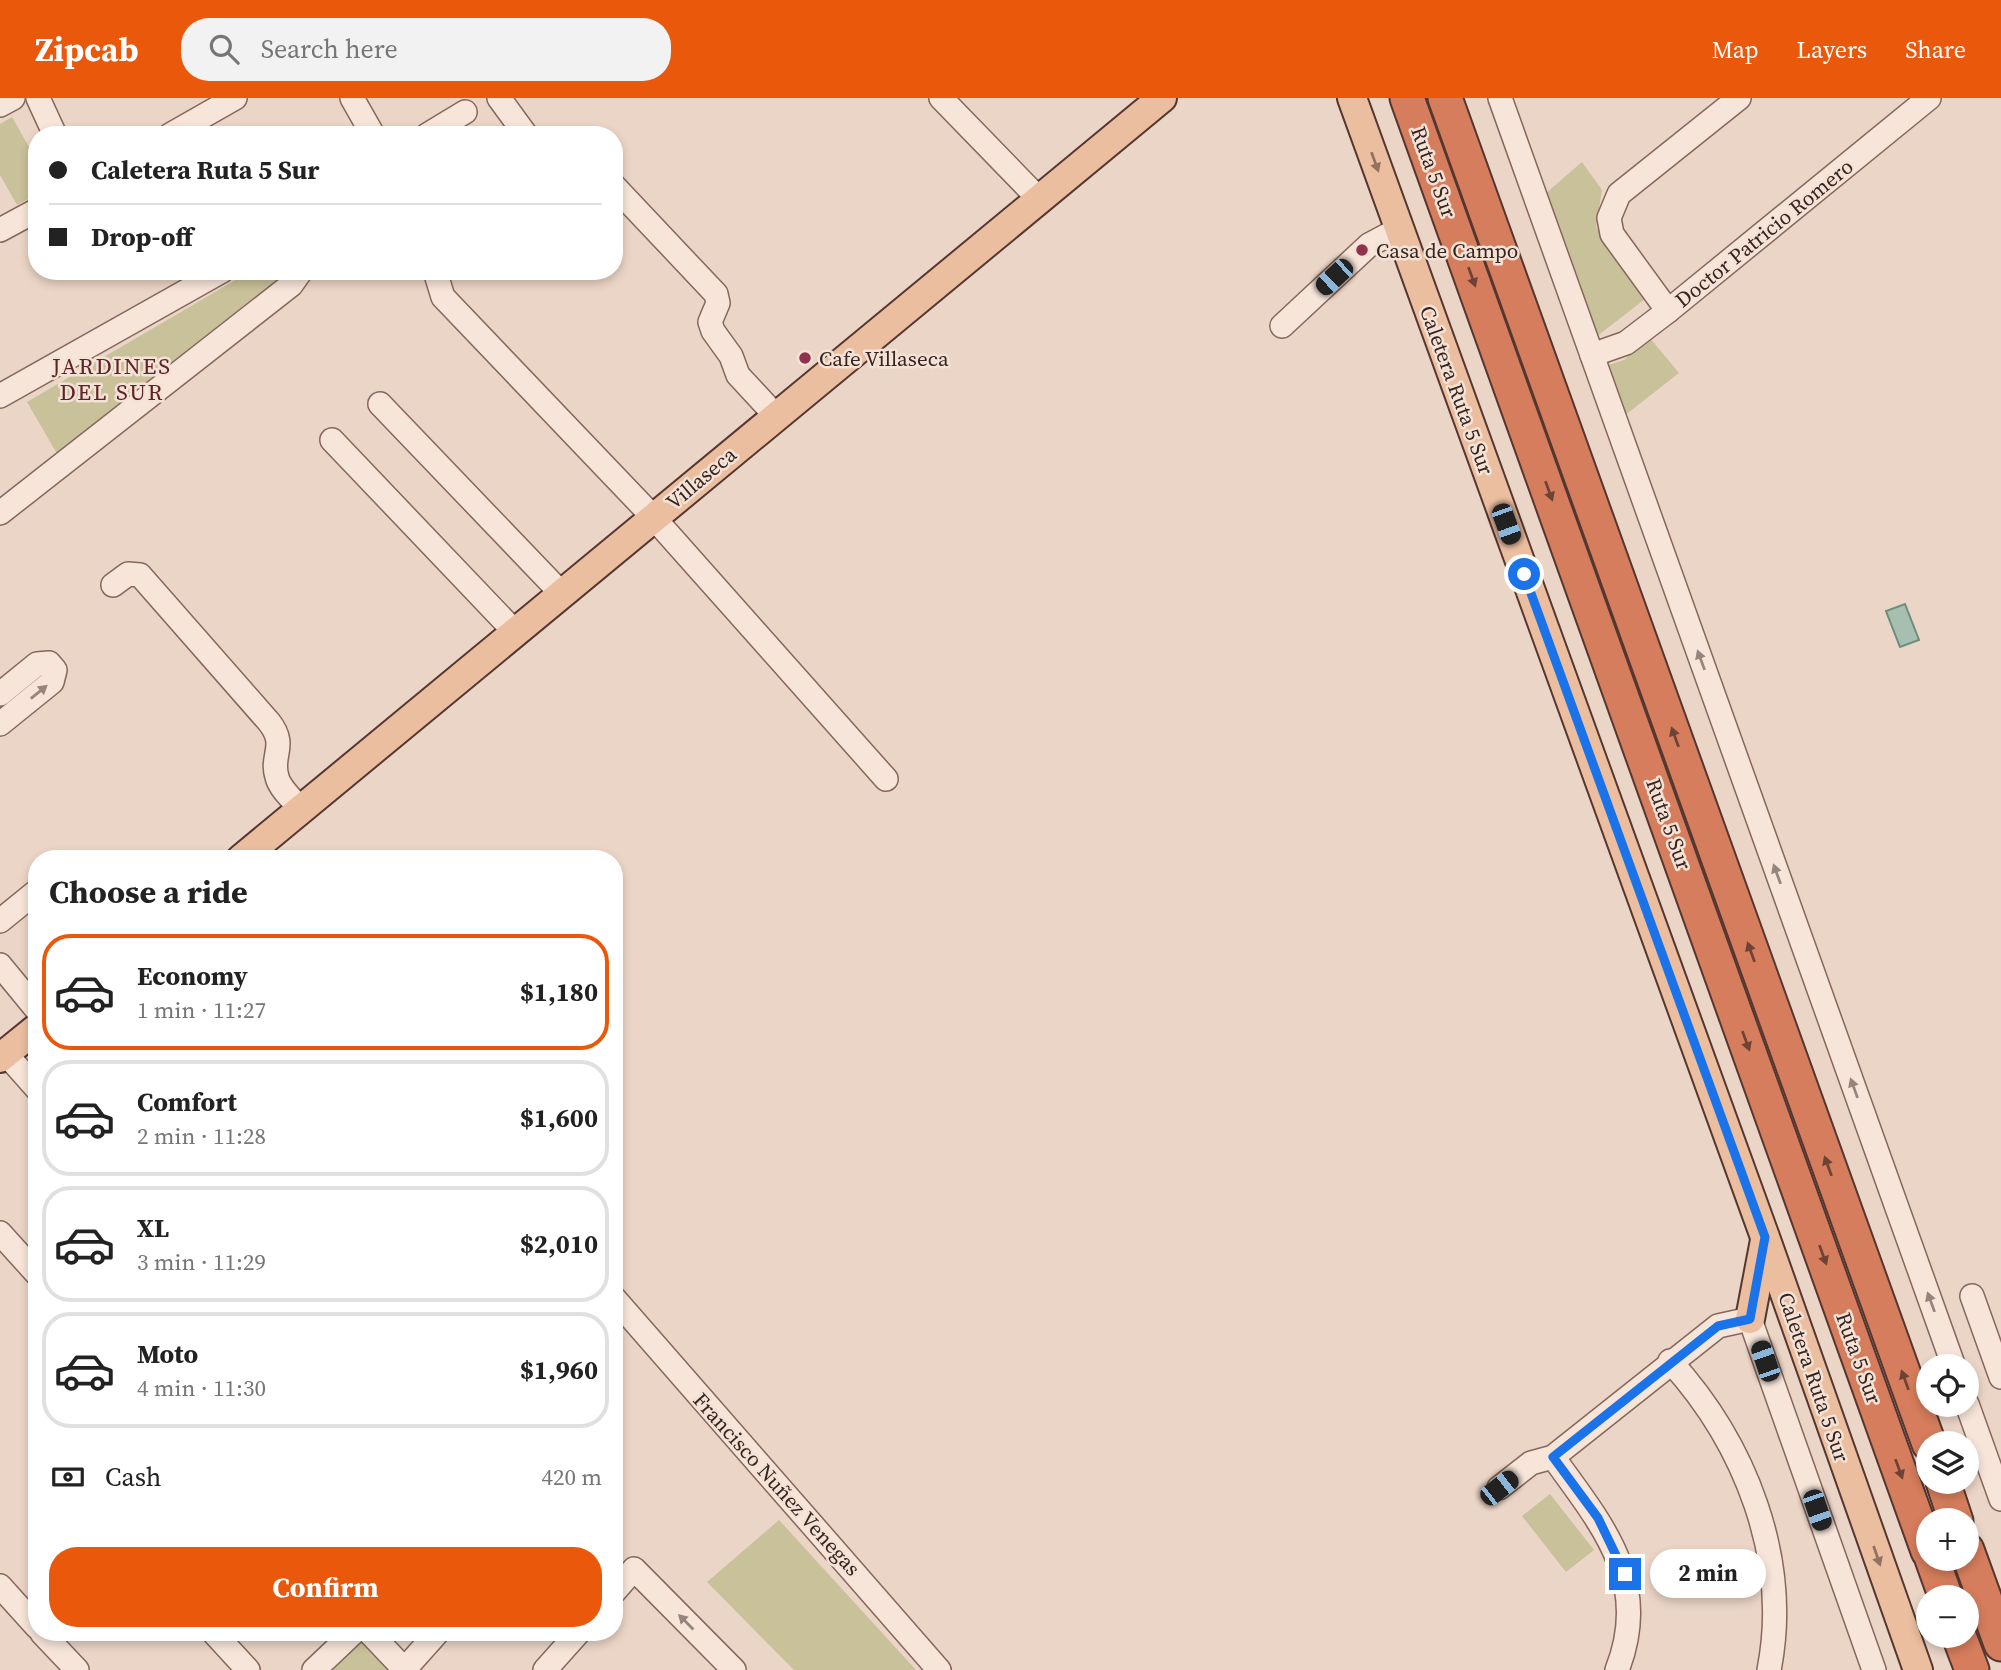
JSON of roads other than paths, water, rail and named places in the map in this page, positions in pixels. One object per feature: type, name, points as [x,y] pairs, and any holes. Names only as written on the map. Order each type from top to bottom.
[{"type":"highway","name":"Ruta 5 Sur","points":[[1407,98],[1916,1518]]},
{"type":"highway","name":"Ruta 5 Sur","points":[[1445,98],[1924,1431]]},
{"type":"highway","points":[[1975,1571],[2001,1644]]},
{"type":"highway","points":[[1964,1648],[1972,1670]]},
{"type":"main road","name":"Caletera Ruta 5 Sur","points":[[1352,98],[1765,1237],[1918,1670]]},
{"type":"main road","name":"Villaseca","points":[[259,850],[301,809],[1044,195],[1151,101]]},
{"type":"main road","points":[[3,1056],[28,1035]]},
{"type":"main road","points":[[1750,1319],[1765,1237]]},
{"type":"street","points":[[0,105],[13,98]]},
{"type":"street","points":[[38,98],[51,126]]},
{"type":"street","points":[[352,98],[368,126]]},
{"type":"street","points":[[499,98],[519,126]]},
{"type":"street","points":[[941,98],[1044,195]]},
{"type":"street","points":[[957,98],[1044,195]]},
{"type":"street","points":[[1500,98],[1949,1354]]},
{"type":"street","points":[[1668,312],[1612,234],[1611,209],[1619,194],[1739,98]]},
{"type":"street","name":"Doctor Patricio Romero","points":[[1592,355],[1626,343],[1668,312],[1929,98]]},
{"type":"street","points":[[185,126],[230,99]]},
{"type":"street","points":[[443,126],[465,113]]},
{"type":"street","points":[[623,196],[716,294],[718,303],[710,322],[713,331],[731,356],[738,375],[776,416]]},
{"type":"street","points":[[0,230],[28,215]]},
{"type":"street","points":[[1282,326],[1369,245],[1399,229]]},
{"type":"street","points":[[0,396],[206,280]]},
{"type":"street","points":[[0,513],[295,280]]},
{"type":"street","points":[[438,280],[443,297],[654,518],[886,779]]},
{"type":"street","points":[[380,404],[562,594]]},
{"type":"street","points":[[332,440],[515,632]]},
{"type":"street","points":[[113,585],[128,574],[140,575],[269,722],[280,745],[276,768],[278,780],[301,809]]},
{"type":"street","points":[[0,694],[37,664],[49,663],[55,670],[52,682],[0,724]]},
{"type":"street","points":[[0,921],[28,898]]},
{"type":"street","points":[[0,965],[28,999]]},
{"type":"street","points":[[3,1056],[28,1080]]},
{"type":"street","points":[[0,1233],[28,1264]]},
{"type":"street","points":[[1972,1296],[2001,1377]]},
{"type":"street","name":"Francisco Nuñez Venegas","points":[[623,1308],[939,1670]]},
{"type":"street","points":[[1499,1488],[1531,1463],[1553,1457],[1670,1361],[1718,1326],[1750,1319],[1874,1670]]},
{"type":"street","points":[[1670,1361],[1727,1438],[1744,1472],[1766,1537],[1775,1591],[1775,1628],[1769,1670]]},
{"type":"street","points":[[1972,1417],[2001,1499]]},
{"type":"street","points":[[1553,1457],[1598,1518],[1625,1574],[1630,1621],[1617,1670]]},
{"type":"street","points":[[623,1582],[634,1569],[734,1670]]},
{"type":"street","points":[[0,1586],[28,1617]]},
{"type":"street","points":[[50,1641],[77,1670]]},
{"type":"street","points":[[221,1641],[248,1670]]},
{"type":"street","points":[[314,1670],[345,1641]]},
{"type":"street","points":[[377,1641],[404,1670],[430,1641]]},
{"type":"street","points":[[545,1670],[571,1641]]},
{"type":"place","name":"Casa de Campo","points":[[1362,250]]},
{"type":"place","name":"Cafe Villaseca","points":[[805,358]]},
{"type":"district","name":"JARDINES DEL SUR","points":[[112,379]]}]
